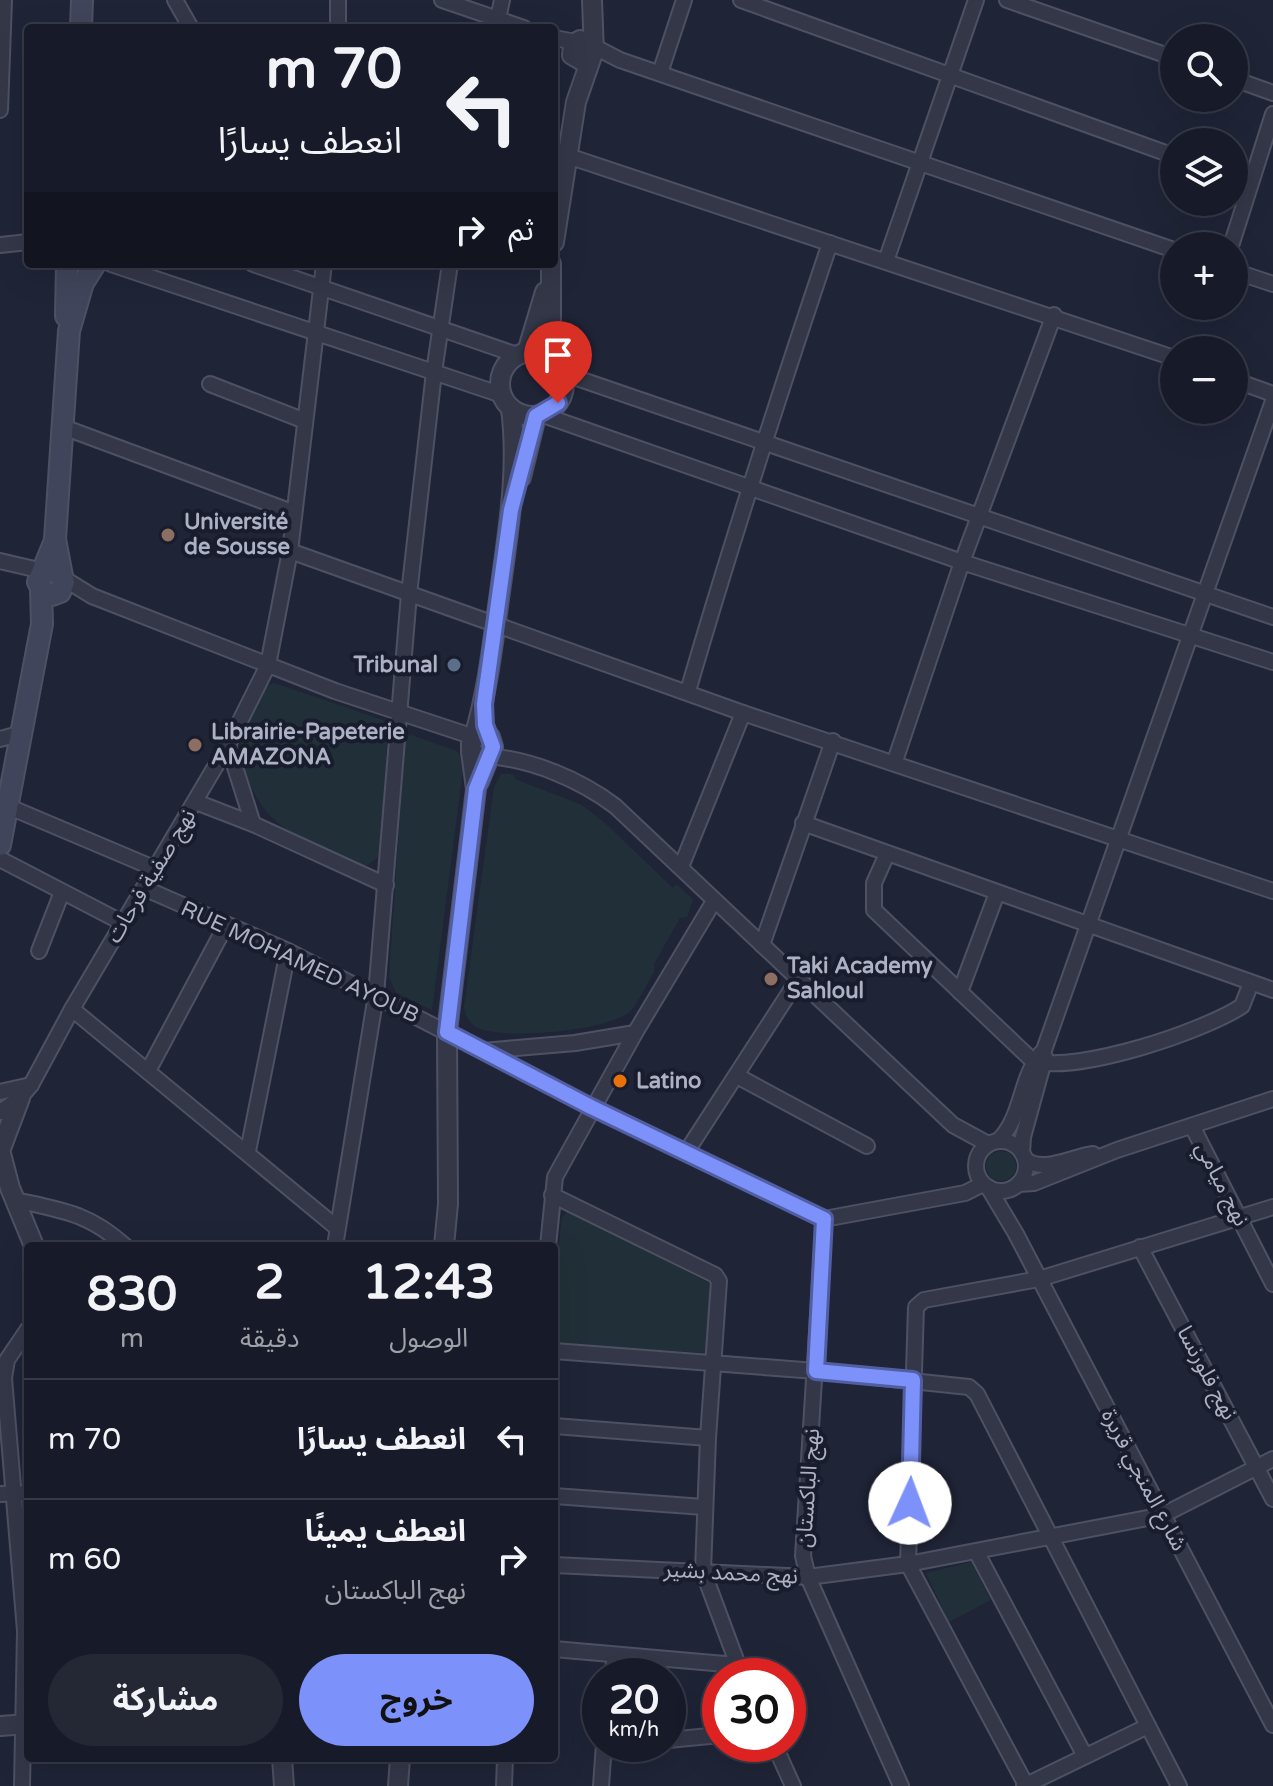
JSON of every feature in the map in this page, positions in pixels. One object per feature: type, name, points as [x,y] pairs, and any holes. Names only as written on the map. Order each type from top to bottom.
[{"type":"main road","points":[[81,24],[82,0]]},
{"type":"main road","points":[[0,845],[7,806],[10,736],[51,582],[69,331],[67,268]]},
{"type":"main road","points":[[69,331],[83,283],[92,268]]},
{"type":"street","points":[[0,110],[4,0]]},
{"type":"street","points":[[175,0],[189,24]]},
{"type":"street","points":[[338,0],[338,24]]},
{"type":"street","points":[[442,0],[497,23],[502,0]]},
{"type":"street","points":[[558,217],[591,0]]},
{"type":"street","points":[[660,73],[684,0]]},
{"type":"street","points":[[741,0],[777,6],[950,75],[1160,151]]},
{"type":"street","points":[[886,261],[976,0]]},
{"type":"street","points":[[1007,0],[1160,53]]},
{"type":"street","points":[[558,42],[583,52],[660,73],[1160,245]]},
{"type":"street","points":[[1248,84],[1273,93]]},
{"type":"street","points":[[1248,166],[1273,114]]},
{"type":"street","points":[[568,156],[1054,315],[1160,353]]},
{"type":"street","points":[[0,245],[24,242]]},
{"type":"street","points":[[688,691],[747,487],[765,444],[830,243]]},
{"type":"street","points":[[123,268],[434,372],[506,402],[523,415],[540,415],[962,562],[1273,662]]},
{"type":"street","points":[[265,268],[556,365],[765,444],[1273,617]]},
{"type":"street","name":"نهج صفية فرحات","points":[[0,1112],[26,1092],[196,802],[268,665],[290,551],[292,512],[323,268]]},
{"type":"street","points":[[335,1242],[376,995],[409,594],[434,372],[449,268]]},
{"type":"street","points":[[444,1242],[448,1204],[447,1032],[484,704],[511,510],[515,442],[500,382],[503,369],[522,354],[550,273]]},
{"type":"street","points":[[511,510],[540,415],[561,398],[550,273]]},
{"type":"street","points":[[1248,276],[1273,284]]},
{"type":"street","points":[[895,761],[962,562],[1054,315]]},
{"type":"street","points":[[210,384],[305,421]]},
{"type":"street","points":[[1248,385],[1273,394]]},
{"type":"street","points":[[976,1162],[1013,1120],[1041,1059],[1091,923],[1116,838],[1273,401]]},
{"type":"street","points":[[63,427],[292,512]]},
{"type":"street","points":[[290,551],[743,713],[895,761],[1273,891]]},
{"type":"street","points":[[6,563],[268,665],[436,726],[594,790],[681,867],[797,981],[953,1125],[976,1162],[986,1186]]},
{"type":"street","points":[[681,867],[743,713]]},
{"type":"street","points":[[762,945],[833,741]]},
{"type":"street","points":[[228,745],[253,824]]},
{"type":"street","points":[[196,802],[253,824],[386,885]]},
{"type":"street","points":[[7,806],[156,869]]},
{"type":"street","points":[[803,823],[1273,990]]},
{"type":"street","points":[[887,854],[874,883],[874,910],[960,992],[1041,1059],[1115,1054],[1218,1020],[1242,1006],[1251,983]]},
{"type":"street","points":[[0,859],[123,923]]},
{"type":"street","name":"RUE MOHAMED AYOUB","points":[[146,889],[288,951],[591,1107],[824,1219]]},
{"type":"street","points":[[39,951],[62,892]]},
{"type":"street","points":[[960,992],[997,893]]},
{"type":"street","points":[[548,1242],[552,1195],[559,1167],[591,1107],[714,901]]},
{"type":"street","points":[[148,1071],[226,925]]},
{"type":"street","points":[[248,1151],[288,951]]},
{"type":"street","points":[[687,1151],[797,981]]},
{"type":"street","points":[[72,1009],[248,1151],[336,1227]]},
{"type":"street","points":[[483,1051],[575,1043],[635,1033]]},
{"type":"street","points":[[1015,1186],[1025,1172],[1023,1137],[1041,1059]]},
{"type":"street","points":[[737,1076],[867,1146]]},
{"type":"street","points":[[0,1092],[26,1092],[0,1150],[3,1170],[32,1242]]},
{"type":"street","points":[[824,1219],[965,1193],[986,1186],[1000,1191],[1034,1183],[1117,1150],[1273,1099]]},
{"type":"street","points":[[953,1125],[993,1143],[1012,1143],[1033,1165],[1042,1166],[1117,1150]]},
{"type":"street","name":"نهج ميامي","points":[[1192,1126],[1273,1284]]},
{"type":"street","name":"شارع المنجي قريرة","points":[[986,1186],[1016,1234],[1163,1515],[1267,1701],[1273,1725]]},
{"type":"street","name":"شارع المنجي قريرة","points":[[1015,1186],[1009,1203],[1016,1234]]},
{"type":"street","points":[[552,1195],[715,1275],[720,1285],[708,1438],[703,1571],[735,1658]]},
{"type":"street","points":[[15,1200],[73,1212],[102,1225],[121,1242]]},
{"type":"street","points":[[1148,1726],[1025,1786],[908,1564],[913,1314],[919,1302],[1039,1279],[1273,1207]]},
{"type":"street","name":"نهج الباكستان","points":[[824,1219],[803,1556],[808,1577],[901,1786]]},
{"type":"street","name":"نهج فلورنسا","points":[[1140,1247],[1273,1499]]},
{"type":"street","points":[[24,1335],[7,1360],[4,1378],[22,1494],[24,1585]]},
{"type":"street","points":[[558,1351],[958,1383],[977,1394],[1179,1786]]},
{"type":"street","points":[[558,1426],[708,1438]]},
{"type":"street","name":"نهج محمد بشير","points":[[558,1565],[808,1577],[908,1564],[1163,1515],[1273,1459]]},
{"type":"street","points":[[0,1494],[22,1494]]},
{"type":"street","points":[[558,1496],[704,1507]]},
{"type":"street","points":[[977,1553],[1085,1756]]},
{"type":"street","points":[[558,1649],[702,1666]]},
{"type":"street","points":[[0,1726],[24,1725]]},
{"type":"street","points":[[22,1786],[24,1756]]},
{"type":"street","points":[[282,1762],[284,1786]]},
{"type":"street","points":[[398,1786],[400,1762]]},
{"type":"street","points":[[504,1786],[505,1762]]},
{"type":"street","points":[[601,1786],[603,1762]]},
{"type":"street","points":[[782,1762],[793,1786]]},
{"type":"shaded area","points":[[274,683],[383,720],[387,729],[384,846],[383,853],[368,865],[359,865],[291,832],[272,817],[254,793],[243,765],[242,736],[250,712],[268,685]]},
{"type":"shaded area","points":[[411,735],[457,751],[464,761],[432,1010],[396,993],[389,977],[405,738]]},
{"type":"shaded area","points":[[501,774],[513,774],[515,779],[582,805],[673,888],[676,884],[693,899],[687,917],[680,918],[654,964],[654,972],[628,1013],[597,1025],[529,1033],[489,1031],[476,1027],[468,1018],[464,1007],[494,787]]},
{"type":"shaded area","points":[[1001,1151],[1007,1152],[1015,1160],[1015,1172],[1007,1180],[1001,1181],[995,1180],[987,1172],[986,1166],[987,1160],[995,1152]]},
{"type":"shaded area","points":[[567,1211],[711,1284],[706,1353],[558,1344],[558,1252],[562,1218]]},
{"type":"shaded area","points":[[971,1562],[991,1600],[949,1622],[926,1573]]},
{"type":"place","name":"Université de Sousse","points":[[168,535]]},
{"type":"place","name":"Tribunal","points":[[454,665]]},
{"type":"place","name":"Librairie-Papeterie AMAZONA","points":[[195,745]]},
{"type":"place","name":"Taki Academy Sahloul","points":[[771,979]]},
{"type":"place","name":"Latino","points":[[620,1081]]},
{"type":"route","points":[[558,403],[549,412],[536,416],[511,510],[484,704],[485,725],[493,747],[476,789],[447,1032],[591,1107],[824,1219],[816,1371],[913,1380],[910,1503]]}]
